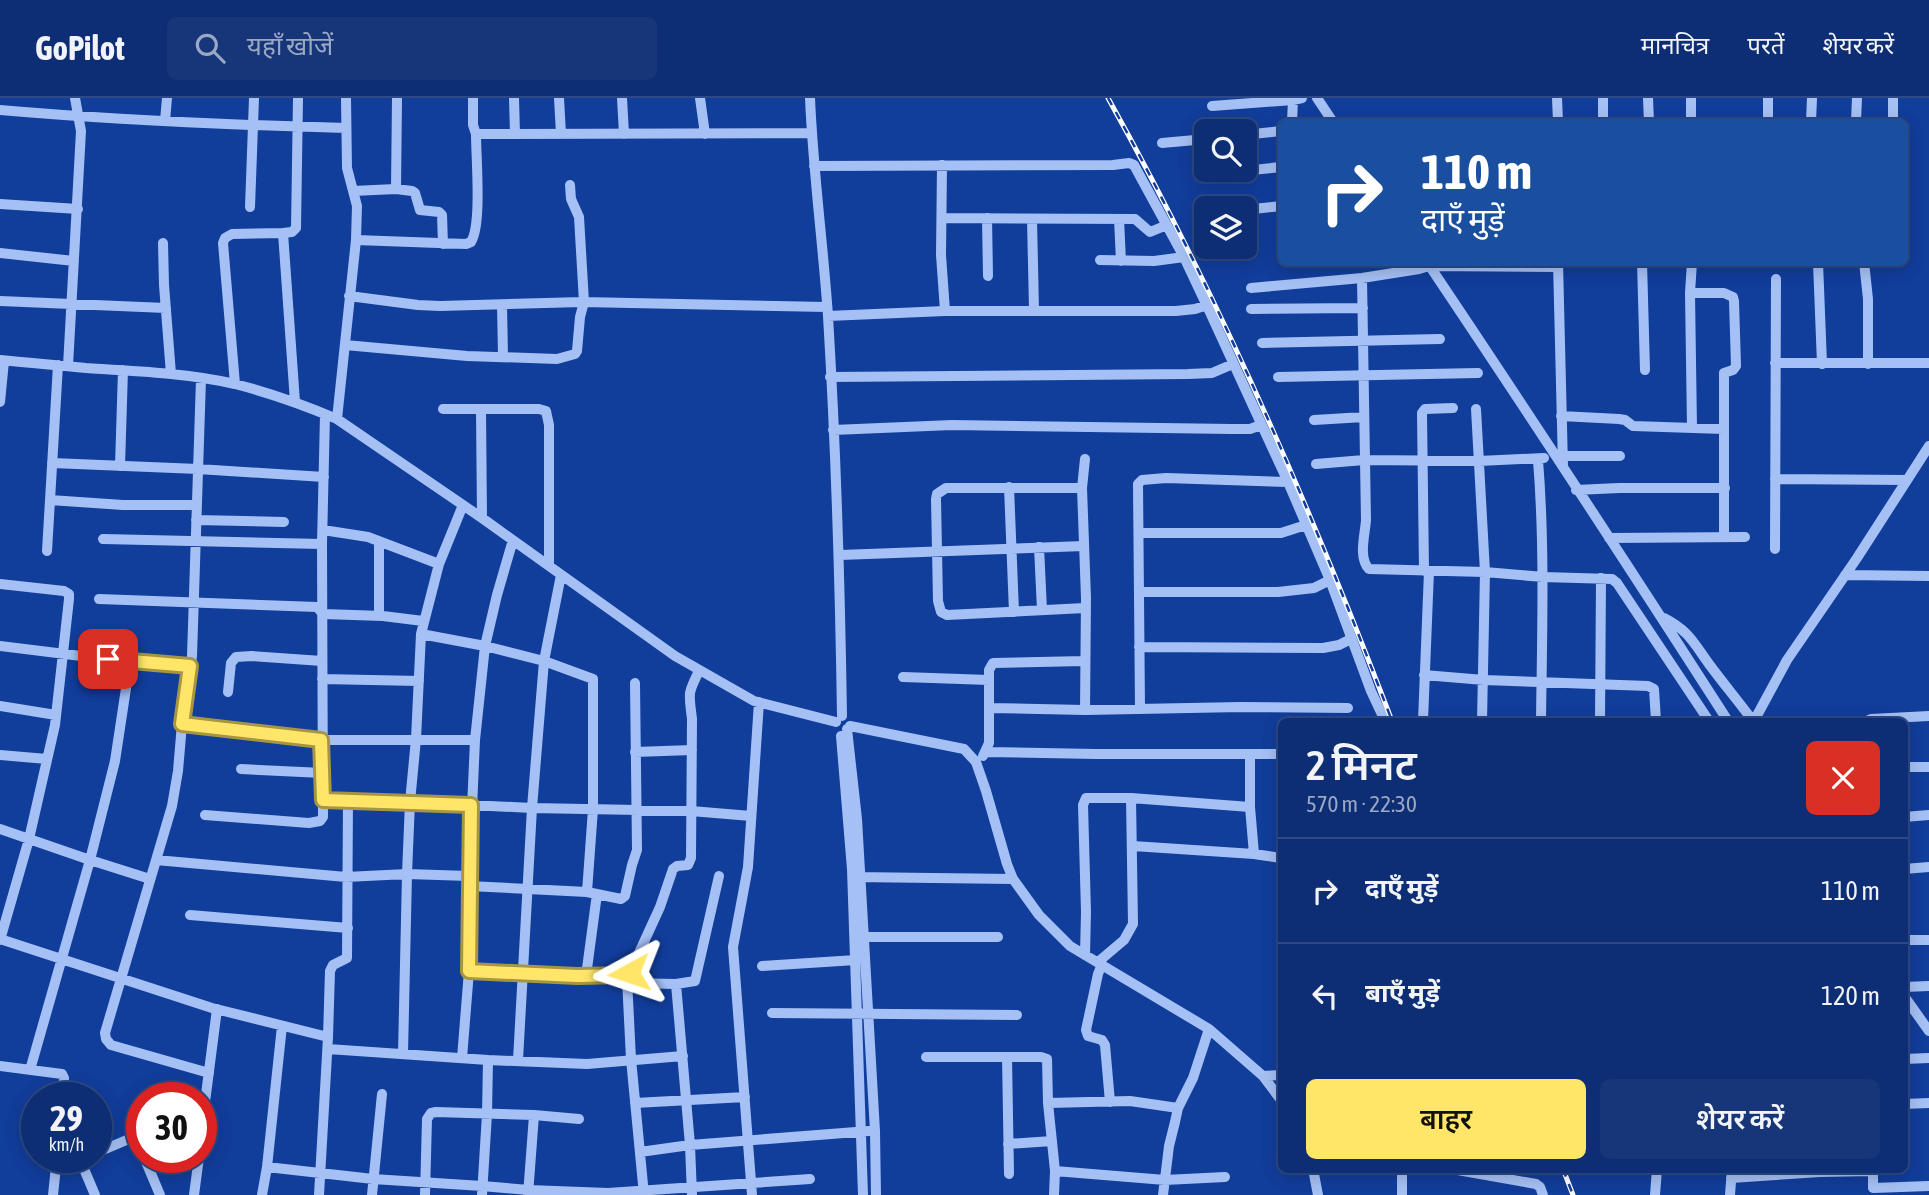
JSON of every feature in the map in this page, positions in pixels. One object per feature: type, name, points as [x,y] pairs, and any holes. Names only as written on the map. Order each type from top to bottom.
[{"type":"street","points":[[47,551],[52,463],[72,304],[78,209],[81,131],[75,98]]},
{"type":"street","points":[[165,121],[167,98]]},
{"type":"street","points":[[250,207],[254,98]]},
{"type":"street","points":[[235,384],[223,243],[225,238],[232,234],[283,233],[292,232],[296,228],[298,98]]},
{"type":"street","points":[[205,815],[316,823],[323,817],[321,740],[324,477],[331,417],[345,345],[356,240],[357,206],[347,168],[346,98]]},
{"type":"street","points":[[396,189],[397,98]]},
{"type":"street","points":[[356,240],[443,244],[471,242],[476,232],[476,134],[473,125],[473,98]]},
{"type":"street","points":[[514,98],[515,134]]},
{"type":"street","points":[[559,98],[561,134]]},
{"type":"street","points":[[622,98],[624,134]]},
{"type":"street","points":[[700,98],[705,134]]},
{"type":"street","points":[[810,98],[827,312],[840,555],[843,725],[857,819],[859,937],[865,1043],[875,1131],[876,1195]]},
{"type":"street","points":[[1317,98],[1331,119]]},
{"type":"street","points":[[1557,98],[1558,119]]},
{"type":"street","points":[[1603,98],[1603,119]]},
{"type":"street","points":[[1648,98],[1649,119]]},
{"type":"street","points":[[1691,98],[1691,119]]},
{"type":"street","points":[[1768,98],[1768,119]]},
{"type":"street","points":[[1811,119],[1812,98]]},
{"type":"street","points":[[1856,119],[1857,98]]},
{"type":"street","points":[[1893,98],[1893,119]]},
{"type":"street","points":[[1212,106],[1298,99],[1293,119]]},
{"type":"street","points":[[0,110],[80,117],[346,128]]},
{"type":"street","points":[[1257,134],[1278,131]]},
{"type":"street","points":[[476,134],[811,133]]},
{"type":"street","points":[[1162,143],[1194,140]]},
{"type":"street","points":[[814,166],[1132,163],[1138,168],[1207,305],[1307,524],[1384,718]]},
{"type":"street","points":[[942,165],[945,311]]},
{"type":"street","points":[[1257,169],[1278,167]]},
{"type":"street","points":[[345,345],[467,356],[557,359],[575,354],[578,351],[580,317],[584,302],[579,217],[571,199],[569,184]]},
{"type":"street","points":[[353,191],[412,191],[420,210],[439,212],[442,215],[443,244]]},
{"type":"street","points":[[0,204],[78,209]]},
{"type":"street","points":[[1257,209],[1278,206]]},
{"type":"street","points":[[942,218],[1138,220],[1150,232],[1167,225]]},
{"type":"street","points":[[987,218],[988,276]]},
{"type":"street","points":[[1032,219],[1034,310]]},
{"type":"street","points":[[1119,219],[1121,261]]},
{"type":"street","points":[[283,233],[295,402]]},
{"type":"street","points":[[163,243],[171,374]]},
{"type":"street","points":[[0,253],[74,261]]},
{"type":"street","points":[[1100,261],[1154,261],[1184,257]]},
{"type":"street","points":[[1251,288],[1362,278],[1425,266],[1550,457],[1563,469],[1661,616],[1726,718]]},
{"type":"street","points":[[1541,718],[1541,498],[1562,416],[1557,266]]},
{"type":"street","points":[[1642,266],[1645,370]]},
{"type":"street","points":[[1692,266],[1692,428]]},
{"type":"street","points":[[1818,266],[1822,364]]},
{"type":"street","points":[[1864,266],[1868,299],[1868,364]]},
{"type":"street","points":[[1362,278],[1365,565],[1369,569],[1612,579],[1707,718]]},
{"type":"street","points":[[1775,549],[1776,279]]},
{"type":"street","points":[[1690,293],[1724,293],[1733,297],[1734,301],[1736,366],[1724,373],[1724,537]]},
{"type":"street","points":[[349,296],[429,306],[584,302],[827,312],[1176,311],[1207,305]]},
{"type":"street","points":[[0,301],[166,308]]},
{"type":"street","points":[[502,305],[503,356]]},
{"type":"street","points":[[1251,309],[1363,308]]},
{"type":"street","points":[[1262,343],[1440,339]]},
{"type":"street","points":[[0,402],[2,360],[171,374],[235,384],[295,402],[331,417],[482,518],[699,671],[759,702],[843,725],[964,749],[976,762],[1013,879],[1039,915],[1070,946],[1209,1029],[1263,1076],[1278,1096]]},
{"type":"street","points":[[1774,363],[1929,363]]},
{"type":"street","points":[[830,377],[1188,374],[1212,373],[1233,364]]},
{"type":"street","points":[[120,466],[123,370]]},
{"type":"street","points":[[1278,377],[1478,373]]},
{"type":"street","points":[[201,379],[194,602],[190,666],[176,786],[106,1033],[111,1045],[209,1073]]},
{"type":"street","points":[[1423,718],[1426,571],[1422,413],[1425,409],[1453,408]]},
{"type":"street","points":[[443,409],[542,409],[548,414],[549,565]]},
{"type":"street","points":[[1476,409],[1485,572],[1482,718]]},
{"type":"street","points":[[481,410],[482,518]]},
{"type":"street","points":[[1562,416],[1623,419],[1633,426],[1724,429]]},
{"type":"street","points":[[1314,419],[1364,417]]},
{"type":"street","points":[[833,430],[952,425],[1250,429],[1261,425]]},
{"type":"street","points":[[1756,718],[1787,660],[1929,446]]},
{"type":"street","points":[[1317,464],[1364,460],[1479,461],[1620,456]]},
{"type":"street","points":[[1084,710],[1086,608],[1082,488],[1085,459]]},
{"type":"street","points":[[52,463],[324,477]]},
{"type":"street","points":[[1140,708],[1138,484],[1142,480],[1166,478],[1288,482]]},
{"type":"street","points":[[1775,479],[1907,480]]},
{"type":"street","points":[[1009,487],[1014,611]]},
{"type":"street","points":[[1082,488],[946,488],[937,494],[936,499],[937,551],[939,608],[943,614],[1086,608]]},
{"type":"street","points":[[1576,490],[1724,488]]},
{"type":"street","points":[[50,500],[123,505],[197,505]]},
{"type":"street","points":[[403,1054],[410,802],[421,634],[439,564],[463,505]]},
{"type":"street","points":[[197,520],[284,522]]},
{"type":"street","points":[[1139,533],[1281,533],[1307,524]]},
{"type":"street","points":[[323,530],[379,542],[439,564]]},
{"type":"street","points":[[1609,538],[1745,537]]},
{"type":"street","points":[[103,538],[322,544]]},
{"type":"street","points":[[463,1058],[469,971],[469,881],[475,740],[485,646],[513,540]]},
{"type":"street","points":[[379,542],[379,616]]},
{"type":"street","points":[[840,555],[1084,546]]},
{"type":"street","points":[[1040,547],[1042,610]]},
{"type":"street","points":[[518,1060],[531,808],[544,661],[561,575]]},
{"type":"street","points":[[1845,575],[1929,576]]},
{"type":"street","points":[[1600,718],[1601,578]]},
{"type":"street","points":[[1139,592],[1278,592],[1314,588],[1330,580]]},
{"type":"street","points":[[0,584],[64,590],[69,599],[56,715],[29,839],[0,939],[216,1009],[282,1026],[328,1043],[403,1054],[587,1064],[683,1056]]},
{"type":"street","points":[[99,599],[317,607],[323,614],[423,621]]},
{"type":"street","points":[[1661,616],[1679,626],[1696,643],[1752,718]]},
{"type":"street","points":[[421,634],[544,661],[590,676],[594,682],[592,893],[586,976]]},
{"type":"street","points":[[1139,647],[1324,648],[1351,639]]},
{"type":"street","points":[[0,646],[130,662],[190,666]]},
{"type":"street","points":[[228,692],[231,663],[236,657],[322,661]]},
{"type":"street","points":[[976,762],[986,752],[989,743],[989,670],[995,662],[1084,661]]},
{"type":"street","points":[[30,1070],[63,959],[115,761],[130,662]]},
{"type":"street","points":[[644,1193],[631,1059],[628,979],[660,907],[673,869],[690,864],[692,719],[688,695],[699,671]]},
{"type":"street","points":[[1424,675],[1483,680],[1652,686],[1656,718]]},
{"type":"street","points":[[902,677],[989,680]]},
{"type":"street","points":[[322,679],[419,681]]},
{"type":"street","points":[[156,860],[346,877],[407,874],[592,893],[621,899],[625,896],[637,850],[635,683]]},
{"type":"street","points":[[751,1189],[733,947],[748,867],[759,702]]},
{"type":"street","points":[[0,706],[56,715]]},
{"type":"street","points":[[989,708],[1348,708]]},
{"type":"street","points":[[1890,718],[1929,716]]},
{"type":"street","points":[[182,724],[321,740],[475,740]]},
{"type":"street","points":[[635,752],[692,750]]},
{"type":"street","points":[[986,752],[1278,754]]},
{"type":"street","points":[[1250,754],[1250,807],[1254,853]]},
{"type":"street","points":[[0,755],[47,759]]},
{"type":"street","points":[[1908,767],[1929,767]]},
{"type":"street","points":[[241,769],[323,773]]},
{"type":"street","points":[[1085,955],[1084,801],[1090,797],[1131,798],[1250,807]]},
{"type":"street","points":[[1110,1102],[1105,1045],[1102,1040],[1088,1036],[1086,1030],[1100,963],[1124,940],[1133,924],[1131,798]]},
{"type":"street","points":[[319,1195],[330,971],[333,965],[347,958],[348,799]]},
{"type":"street","points":[[323,800],[691,811],[751,816]]},
{"type":"street","points":[[1908,817],[1929,816]]},
{"type":"street","points":[[0,829],[149,879]]},
{"type":"street","points":[[1133,845],[1254,853],[1278,857]]},
{"type":"street","points":[[1908,869],[1929,867]]},
{"type":"street","points":[[469,971],[586,976],[676,984],[695,981],[719,876]]},
{"type":"street","points":[[856,877],[1013,879]]},
{"type":"street","points":[[190,915],[348,928]]},
{"type":"street","points":[[859,937],[998,937]]},
{"type":"street","points":[[859,937],[856,960],[863,1015]]},
{"type":"street","points":[[1908,940],[1929,940]]},
{"type":"street","points":[[762,966],[856,960]]},
{"type":"street","points":[[676,984],[687,1099],[692,1191]]},
{"type":"street","points":[[1908,988],[1929,986]]},
{"type":"street","points":[[1908,1002],[1929,1031]]},
{"type":"street","points":[[208,1082],[216,1009]]},
{"type":"street","points":[[772,1013],[1017,1015]]},
{"type":"street","points":[[262,1195],[282,1026]]},
{"type":"street","points":[[1163,1195],[1169,1146],[1178,1108],[1193,1078],[1209,1029]]},
{"type":"street","points":[[863,1195],[865,1043]]},
{"type":"street","points":[[926,1057],[1047,1059],[1048,1103],[1055,1171],[1054,1195]]},
{"type":"street","points":[[1007,1058],[1009,1174]]},
{"type":"street","points":[[1908,1058],[1929,1058]]},
{"type":"street","points":[[482,1190],[488,1060]]},
{"type":"street","points":[[0,1066],[63,1075],[63,1082]]},
{"type":"street","points":[[1263,1076],[1278,1075]]},
{"type":"street","points":[[372,1195],[382,1094]]},
{"type":"street","points":[[635,1103],[745,1097]]},
{"type":"street","points":[[1048,1103],[1130,1101],[1178,1108]]},
{"type":"street","points":[[1908,1104],[1929,1103]]},
{"type":"street","points":[[425,1195],[428,1115],[436,1112],[579,1119]]},
{"type":"street","points":[[528,1193],[534,1115]]},
{"type":"street","points":[[640,1152],[690,1145],[875,1131]]},
{"type":"street","points":[[1008,1144],[1052,1141]]},
{"type":"street","points":[[267,1167],[528,1193],[751,1189],[810,1179]]},
{"type":"street","points":[[1055,1171],[1165,1180],[1225,1177]]},
{"type":"street","points":[[53,1195],[55,1173]]},
{"type":"street","points":[[87,1173],[95,1195]]},
{"type":"street","points":[[151,1173],[160,1195]]},
{"type":"street","points":[[194,1195],[197,1173]]},
{"type":"street","points":[[1314,1173],[1318,1195]]},
{"type":"street","points":[[1402,1173],[1402,1195]]},
{"type":"street","points":[[1474,1173],[1536,1184],[1543,1195]]},
{"type":"street","points":[[1654,1195],[1657,1173]]},
{"type":"street","points":[[1730,1195],[1731,1174],[1776,1173]]},
{"type":"street","points":[[1873,1173],[1873,1191],[1929,1186]]},
{"type":"railway","points":[[1108,98],[1188,249],[1261,404],[1329,562],[1391,718]]},
{"type":"railway","points":[[1565,1173],[1573,1195]]},
{"type":"route","points":[[108,659],[190,666],[182,724],[321,740],[323,800],[471,805],[469,971],[577,976],[629,973]]}]
